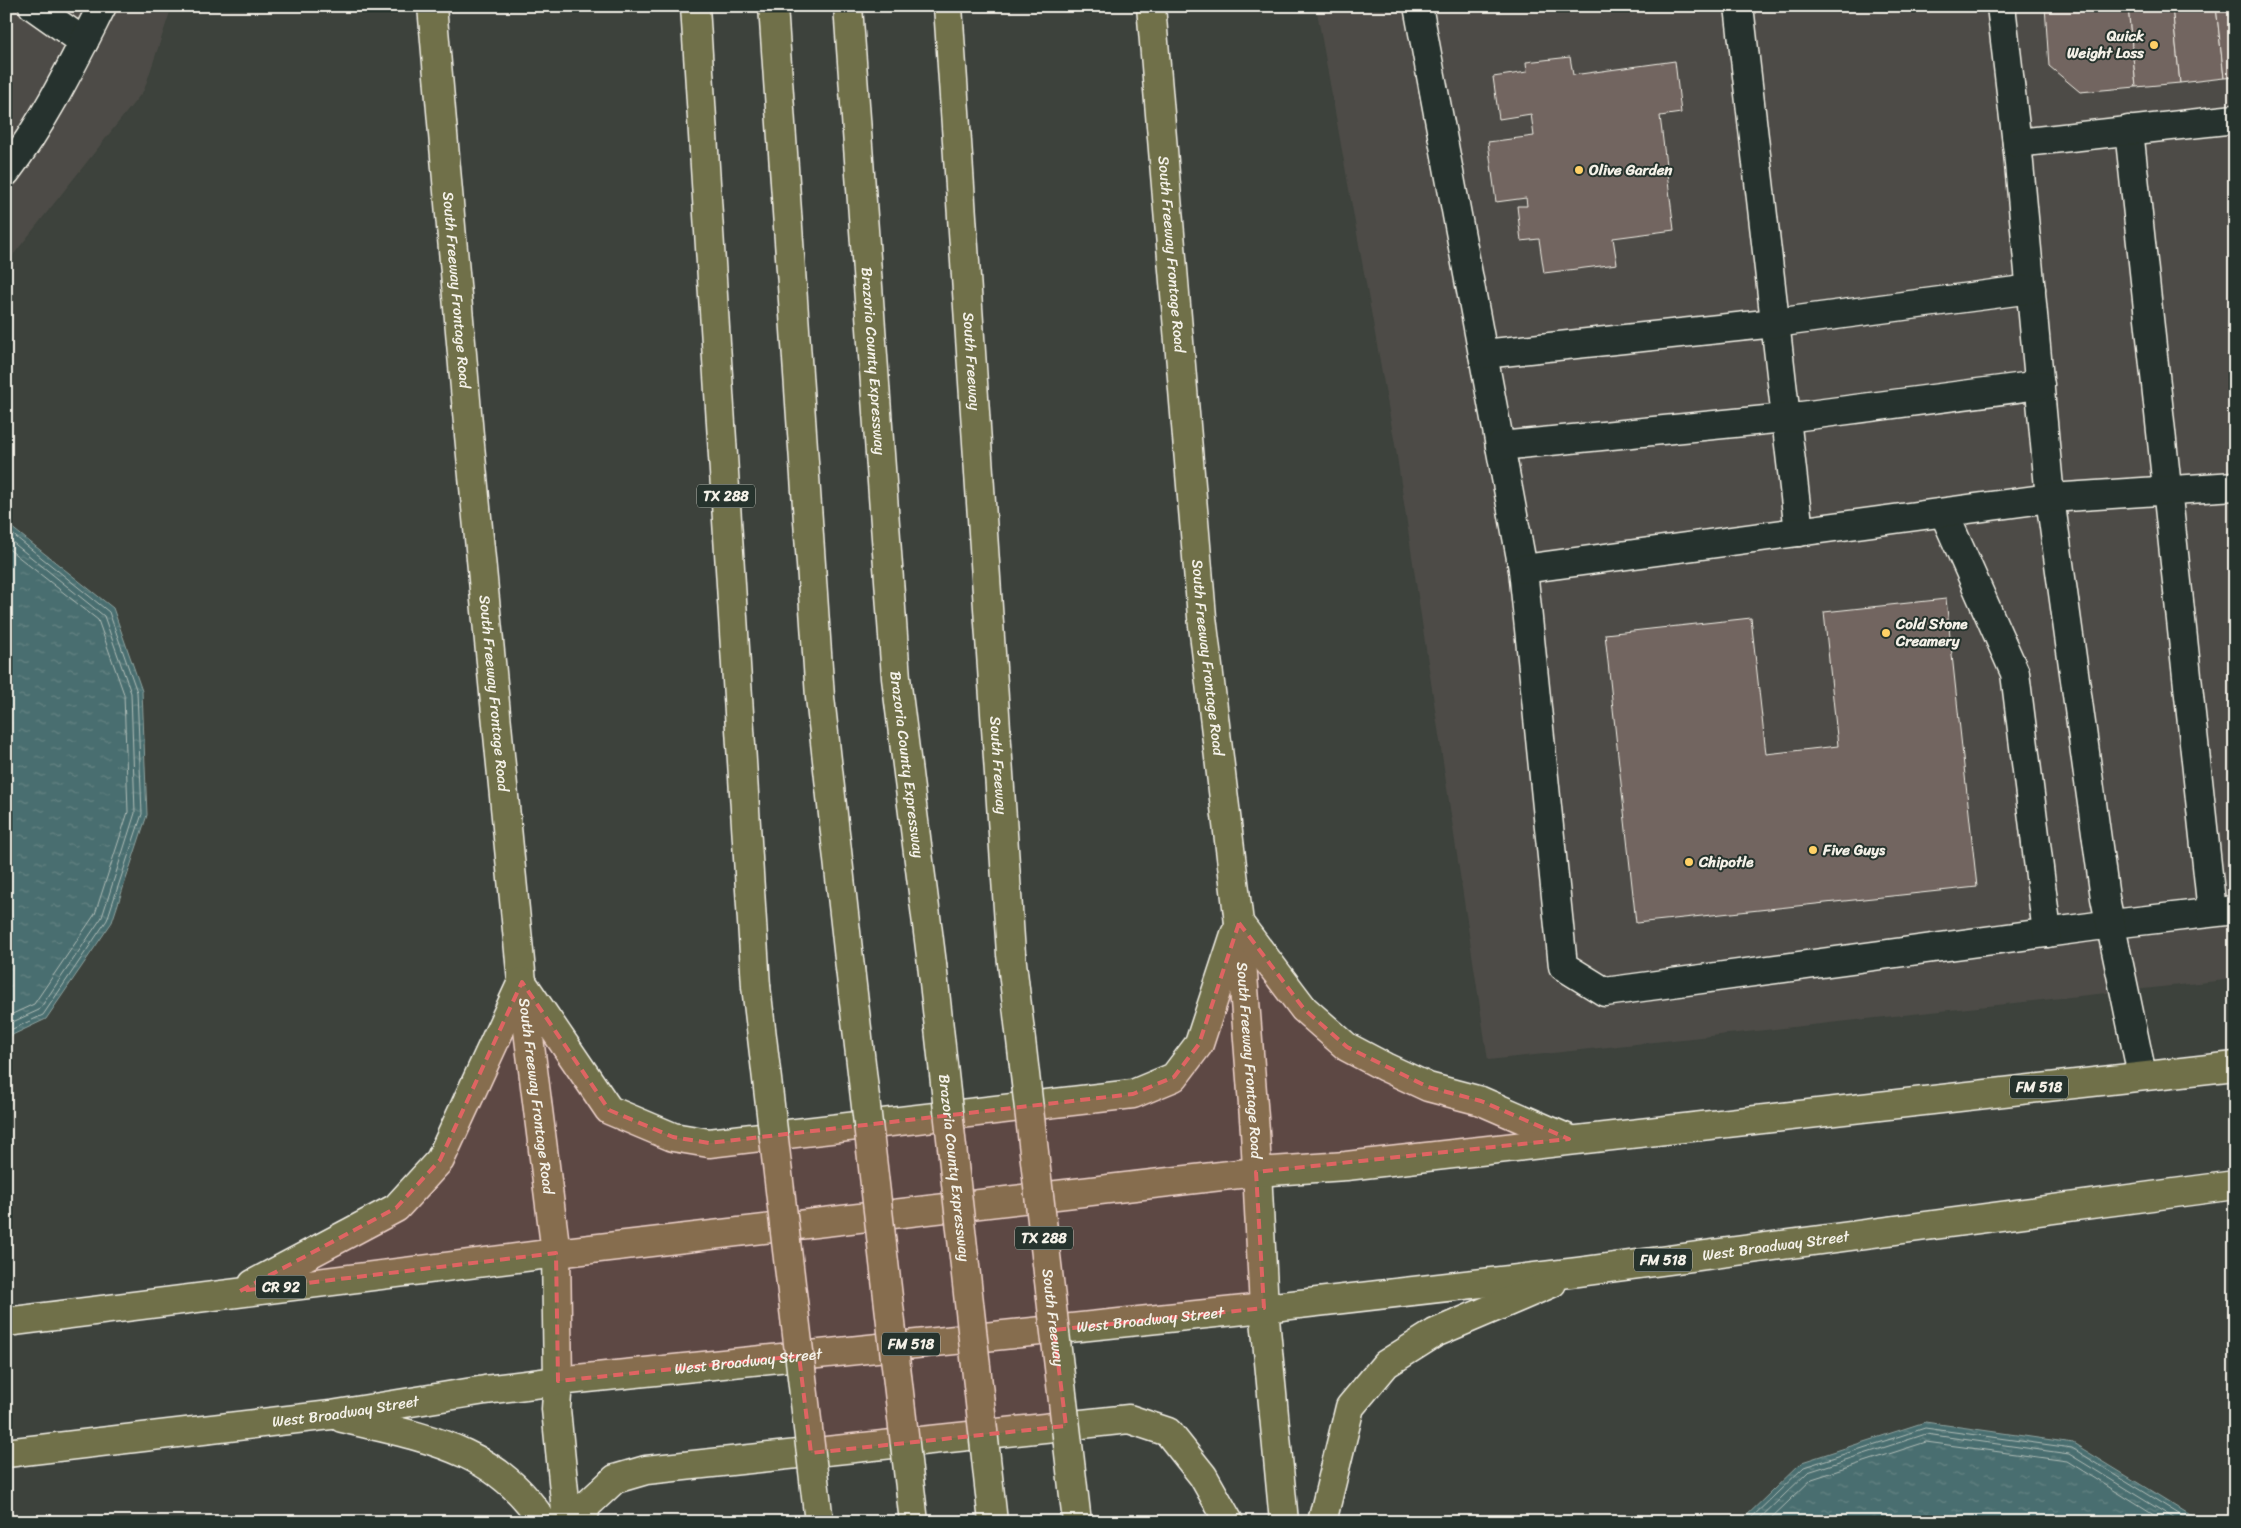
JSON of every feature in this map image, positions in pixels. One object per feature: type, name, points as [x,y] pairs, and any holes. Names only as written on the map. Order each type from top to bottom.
[{"type":"main road","name":"South Freeway Frontage Road","points":[[432,6],[469,435],[522,982],[556,1253],[558,1381],[556,1409],[567,1522]]},
{"type":"main road","name":"TX 288","points":[[695,6],[756,986],[819,1522]]},
{"type":"main road","points":[[773,6],[820,697],[914,1522]]},
{"type":"main road","name":"Brazoria County Expressway","points":[[848,6],[896,678],[932,964],[993,1522]]},
{"type":"main road","name":"South Freeway","points":[[948,6],[1011,954],[1077,1522]]},
{"type":"main road","name":"South Freeway Frontage Road","points":[[1151,6],[1202,617],[1239,923],[1264,1308],[1284,1522]]},
{"type":"main road","points":[[522,982],[609,1110],[673,1136],[709,1143],[1132,1094],[1166,1080],[1174,1076],[1199,1044],[1239,923]]},
{"type":"main road","points":[[1239,923],[1304,1009],[1347,1047],[1385,1068],[1428,1087],[1481,1101],[1569,1140]]},
{"type":"main road","points":[[240,1292],[396,1208],[440,1160],[522,982]]},
{"type":"main road","name":"FM 518","points":[[556,1253],[1256,1172],[1346,1166],[2235,1066]]},
{"type":"main road","name":"West Broadway Street","points":[[6,1453],[331,1415],[484,1390],[558,1381],[1264,1308],[1578,1272],[2235,1185]]},
{"type":"main road","name":"CR 92","points":[[6,1322],[556,1253]]},
{"type":"main road","points":[[1322,1522],[1350,1408],[1386,1364],[1435,1334],[1578,1272]]},
{"type":"main road","points":[[331,1415],[412,1435],[462,1450],[488,1465],[531,1502],[543,1522]]},
{"type":"main road","points":[[583,1522],[586,1506],[615,1479],[646,1470],[1129,1420],[1168,1432],[1203,1476],[1229,1522]]},
{"type":"lane","points":[[33,6],[84,42]]},
{"type":"lane","points":[[11,156],[58,90],[102,6]]},
{"type":"lane","points":[[1418,6],[1523,569],[1563,966],[1605,992],[2112,924],[2223,911],[2168,490],[2129,130]]},
{"type":"lane","points":[[1739,6],[1799,532]]},
{"type":"lane","points":[[2001,6],[2017,143],[2050,498],[2105,898],[2112,924],[2142,1075]]},
{"type":"lane","points":[[2017,143],[2235,119]]},
{"type":"lane","points":[[1483,354],[1776,323],[2031,289]]},
{"type":"lane","points":[[1500,446],[1786,418],[2040,385]]},
{"type":"lane","points":[[1523,569],[2050,498],[2235,486]]},
{"type":"lane","points":[[1944,513],[2015,673],[2047,933]]},
{"type":"highlighted area","points":[[1239,923],[1304,1009],[1347,1047],[1428,1087],[1481,1101],[1569,1139],[1256,1172],[1264,1308],[1054,1330],[1066,1426],[811,1453],[799,1356],[558,1381],[556,1253],[240,1291],[396,1208],[440,1160],[522,982],[609,1110],[673,1137],[709,1143],[1133,1094],[1174,1077],[1199,1044]]},
{"type":"shaded area","points":[[6,6],[172,6],[144,90],[6,264]]},
{"type":"shaded area","points":[[1316,6],[2235,6],[2235,979],[1488,1060],[1396,450]]},
{"type":"water","points":[[6,523],[113,608],[142,691],[147,815],[112,922],[46,1019],[6,1038]]},
{"type":"water","points":[[1925,1422],[2073,1443],[2192,1516],[2194,1522],[1740,1522],[1802,1462]]},
{"type":"building","points":[[2045,6],[2128,6],[2136,87],[2080,92],[2049,66]]},
{"type":"building","name":"Quick Weight Loss","points":[[2128,6],[2172,6],[2180,83],[2136,87]]},
{"type":"building","points":[[2172,6],[2216,6],[2224,78],[2180,83]]},
{"type":"building","points":[[2216,6],[2235,6],[2235,77],[2224,78]]},
{"type":"building","name":"Olive Garden","points":[[1570,57],[1573,75],[1675,61],[1681,113],[1660,116],[1674,230],[1613,238],[1617,264],[1544,273],[1539,239],[1521,241],[1517,206],[1527,206],[1526,198],[1496,202],[1488,142],[1534,136],[1531,114],[1499,119],[1493,77],[1527,72],[1526,62]]},
{"type":"building","points":[[1946,599],[1977,887],[1636,923],[1605,634],[1751,618],[1766,754],[1838,746],[1824,612]]},
{"type":"place","name":"Quick Weight Loss","points":[[2154,45]]},
{"type":"place","name":"Olive Garden","points":[[1579,170]]},
{"type":"place","name":"Cold Stone Creamery","points":[[1886,633]]},
{"type":"place","name":"Five Guys","points":[[1813,850]]},
{"type":"place","name":"Chipotle","points":[[1689,862]]}]
